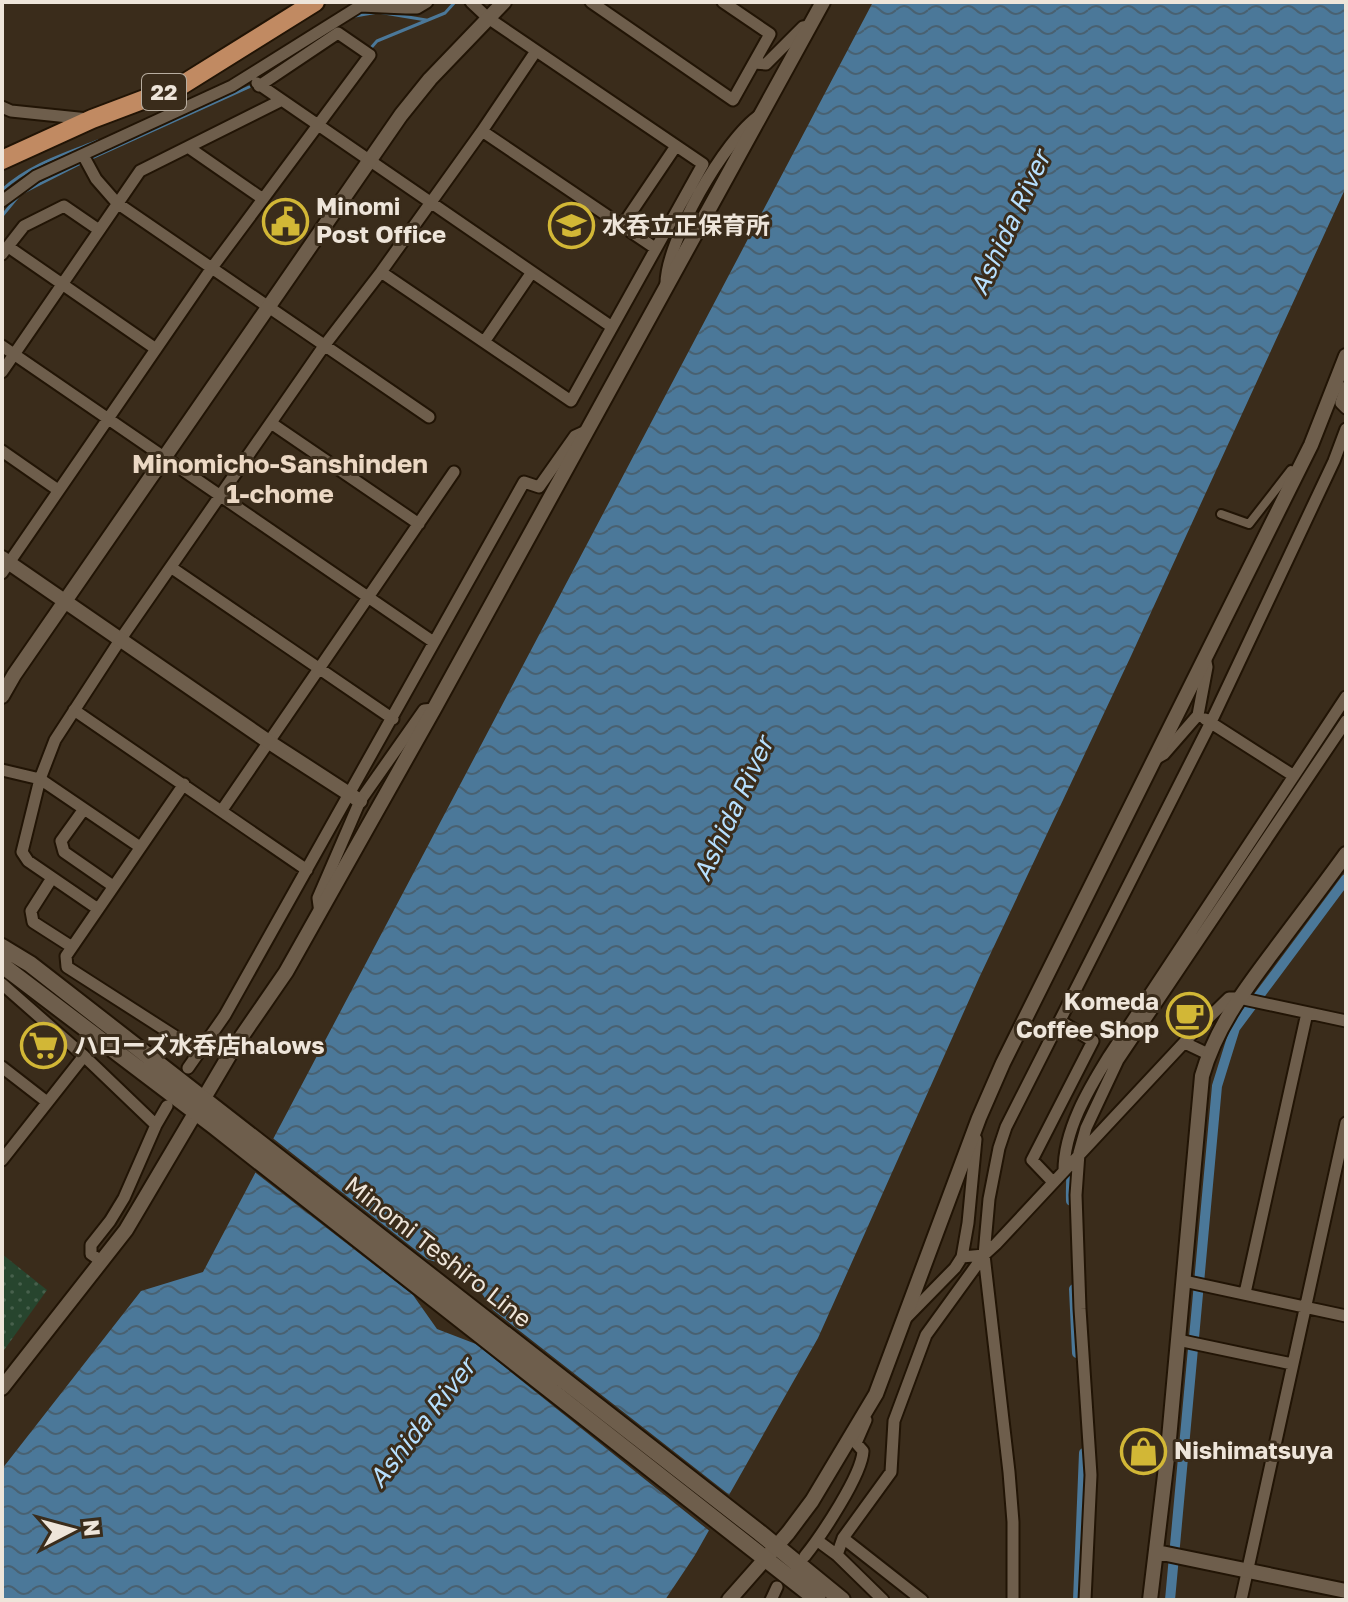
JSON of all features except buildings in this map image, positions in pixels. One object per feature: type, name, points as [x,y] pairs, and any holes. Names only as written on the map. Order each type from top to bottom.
[{"type":"main road","name":"22","points":[[2,160],[92,119],[182,85],[315,2]]},
{"type":"main road","name":"Minomi Teshiro Line","points":[[2,947],[30,964],[199,1106]]},
{"type":"main road","name":"Minomi Teshiro Line","points":[[2,965],[218,1120],[755,1539],[818,1600]]},
{"type":"main road","name":"Minomi Teshiro Line","points":[[769,1553],[842,1600]]},
{"type":"street","points":[[2,201],[36,176],[232,86],[360,6],[417,8],[427,2]]},
{"type":"street","points":[[471,2],[488,18],[708,167]]},
{"type":"street","points":[[2,696],[367,161],[430,79],[504,2]]},
{"type":"street","points":[[591,2],[733,100],[770,34],[723,2]]},
{"type":"street","points":[[2,1388],[126,1230],[199,1106],[286,972],[823,2]]},
{"type":"street","points":[[754,63],[766,64],[803,27],[809,26]]},
{"type":"street","points":[[232,86],[257,84],[338,33],[370,55],[211,269],[4,564],[66,600],[120,640],[355,798]]},
{"type":"street","points":[[98,909],[28,861],[22,852],[40,779],[55,740],[120,640],[324,346],[381,272],[536,51]]},
{"type":"street","points":[[257,84],[277,60]]},
{"type":"street","points":[[257,84],[612,327]]},
{"type":"street","points":[[2,372],[140,171],[280,101]]},
{"type":"street","points":[[2,107],[11,111],[92,119]]},
{"type":"street","points":[[381,272],[571,401],[655,248],[708,167],[749,122],[761,115]]},
{"type":"street","points":[[482,131],[655,248]]},
{"type":"street","points":[[622,226],[676,146]]},
{"type":"street","points":[[188,147],[263,199]]},
{"type":"street","points":[[83,155],[96,179],[117,203],[429,417]]},
{"type":"street","points":[[666,286],[666,271],[708,167]]},
{"type":"street","points":[[99,230],[64,206],[24,226],[6,251],[62,283],[156,349]]},
{"type":"street","points":[[484,342],[532,272]]},
{"type":"street","points":[[2,346],[432,641]]},
{"type":"street","points":[[805,1556],[818,1541],[859,1471],[863,1451],[856,1443],[979,1118],[1003,1063],[1298,473],[1346,356]]},
{"type":"street","points":[[1346,387],[1341,403],[1346,408]]},
{"type":"street","points":[[271,423],[419,524]]},
{"type":"street","points":[[1013,1600],[1013,1522],[1009,1472],[984,1255],[989,1199],[999,1148],[1006,1127],[1211,722],[1334,461],[1346,429]]},
{"type":"street","points":[[320,914],[318,898],[355,798],[432,641],[524,482],[539,487],[575,436],[586,431]]},
{"type":"street","points":[[2,451],[58,490]]},
{"type":"street","points":[[1221,514],[1249,524],[1291,470],[1298,473]]},
{"type":"street","points":[[222,810],[454,472]]},
{"type":"street","points":[[172,568],[393,719]]},
{"type":"street","points":[[1153,760],[1164,754],[1198,715],[1207,667],[1205,656]]},
{"type":"street","points":[[1085,1600],[1091,1475],[1079,1297],[1078,1154],[1092,1112],[1118,1060],[1340,723],[1346,697]]},
{"type":"street","points":[[188,1068],[225,1015],[307,870],[355,798],[424,710],[434,709]]},
{"type":"street","points":[[74,710],[307,870]]},
{"type":"street","points":[[1198,715],[1294,776]]},
{"type":"street","points":[[1066,1169],[1064,1159],[1070,1136],[1086,1094],[1294,776],[1340,723]]},
{"type":"street","points":[[2,770],[40,779],[140,847]]},
{"type":"street","points":[[184,784],[66,956],[67,967],[198,1051]]},
{"type":"street","points":[[84,809],[61,841],[64,852],[113,886]]},
{"type":"street","points":[[1150,1600],[1202,1076],[1208,1054],[1239,998],[1346,854]]},
{"type":"street","points":[[52,878],[31,911],[33,922],[72,947]]},
{"type":"street","points":[[2,984],[156,1125]]},
{"type":"street","points":[[837,1555],[843,1538],[891,1472],[894,1421],[926,1335],[984,1255],[1078,1154],[1229,998],[1346,1021]]},
{"type":"street","points":[[1245,1293],[1307,1013]]},
{"type":"street","points":[[1053,1182],[1032,1160],[1093,1041],[1060,1021]]},
{"type":"street","points":[[1185,1043],[1208,1054]]},
{"type":"street","points":[[2,1159],[84,1056]]},
{"type":"street","points":[[2,1067],[47,1102]]},
{"type":"street","points":[[101,1261],[91,1254],[91,1245],[124,1198],[167,1106]]},
{"type":"street","points":[[904,1320],[962,1257],[979,1118]]},
{"type":"street","points":[[1241,1600],[1346,1123]]},
{"type":"street","points":[[962,1257],[984,1255]]},
{"type":"street","points":[[1184,1281],[1346,1316]]},
{"type":"street","points":[[1178,1340],[1292,1364]]},
{"type":"street","points":[[729,1600],[812,1501],[876,1394]]},
{"type":"street","points":[[843,1538],[922,1600]]},
{"type":"street","points":[[818,1541],[837,1555],[883,1600]]},
{"type":"street","points":[[1157,1552],[1248,1571],[1345,1586]]},
{"type":"street","points":[[771,1600],[777,1587]]},
{"type":"green space","points":[[2,1254],[47,1290],[2,1353]]},
{"type":"water","name":"Ashida River","points":[[873,2],[1346,2],[1346,187],[979,978],[818,1338],[695,1555],[665,1600],[2,1600],[2,1469],[141,1291],[203,1272]]},
{"type":"pier","points":[[270,1136],[427,1259],[468,1273],[493,1310],[732,1497],[712,1533],[476,1344],[437,1329],[413,1295],[252,1170]]},
{"type":"waterway","points":[[370,49],[377,41],[445,13],[455,2]]},
{"type":"waterway","points":[[355,16],[378,12],[426,20]]},
{"type":"waterway","points":[[285,62],[321,37]]},
{"type":"waterway","points":[[92,158],[249,87]]},
{"type":"waterway","points":[[2,190],[36,167],[98,141]]},
{"type":"waterway","points":[[2,216],[20,194],[79,164]]},
{"type":"waterway","points":[[1193,939],[1252,849]]},
{"type":"waterway","points":[[1170,1600],[1217,1086],[1235,1028],[1346,879]]},
{"type":"waterway","points":[[1071,1201],[1075,1146],[1093,1093]]},
{"type":"waterway","points":[[1074,1289],[1077,1353]]},
{"type":"waterway","points":[[1078,1600],[1084,1453]]},
{"type":"place","name":"Minomi Post Office","points":[[285,221]]},
{"type":"place","name":"水呑立正保育所","points":[[571,226]]},
{"type":"place","name":"Komeda Coffee Shop","points":[[1190,1016]]},
{"type":"place","name":"ハローズ水呑店halows","points":[[43,1046]]},
{"type":"place","name":"Nishimatsuya","points":[[1143,1451]]},
{"type":"district","name":"Minomicho-Sanshinden 1-chome","points":[[280,479]]}]
